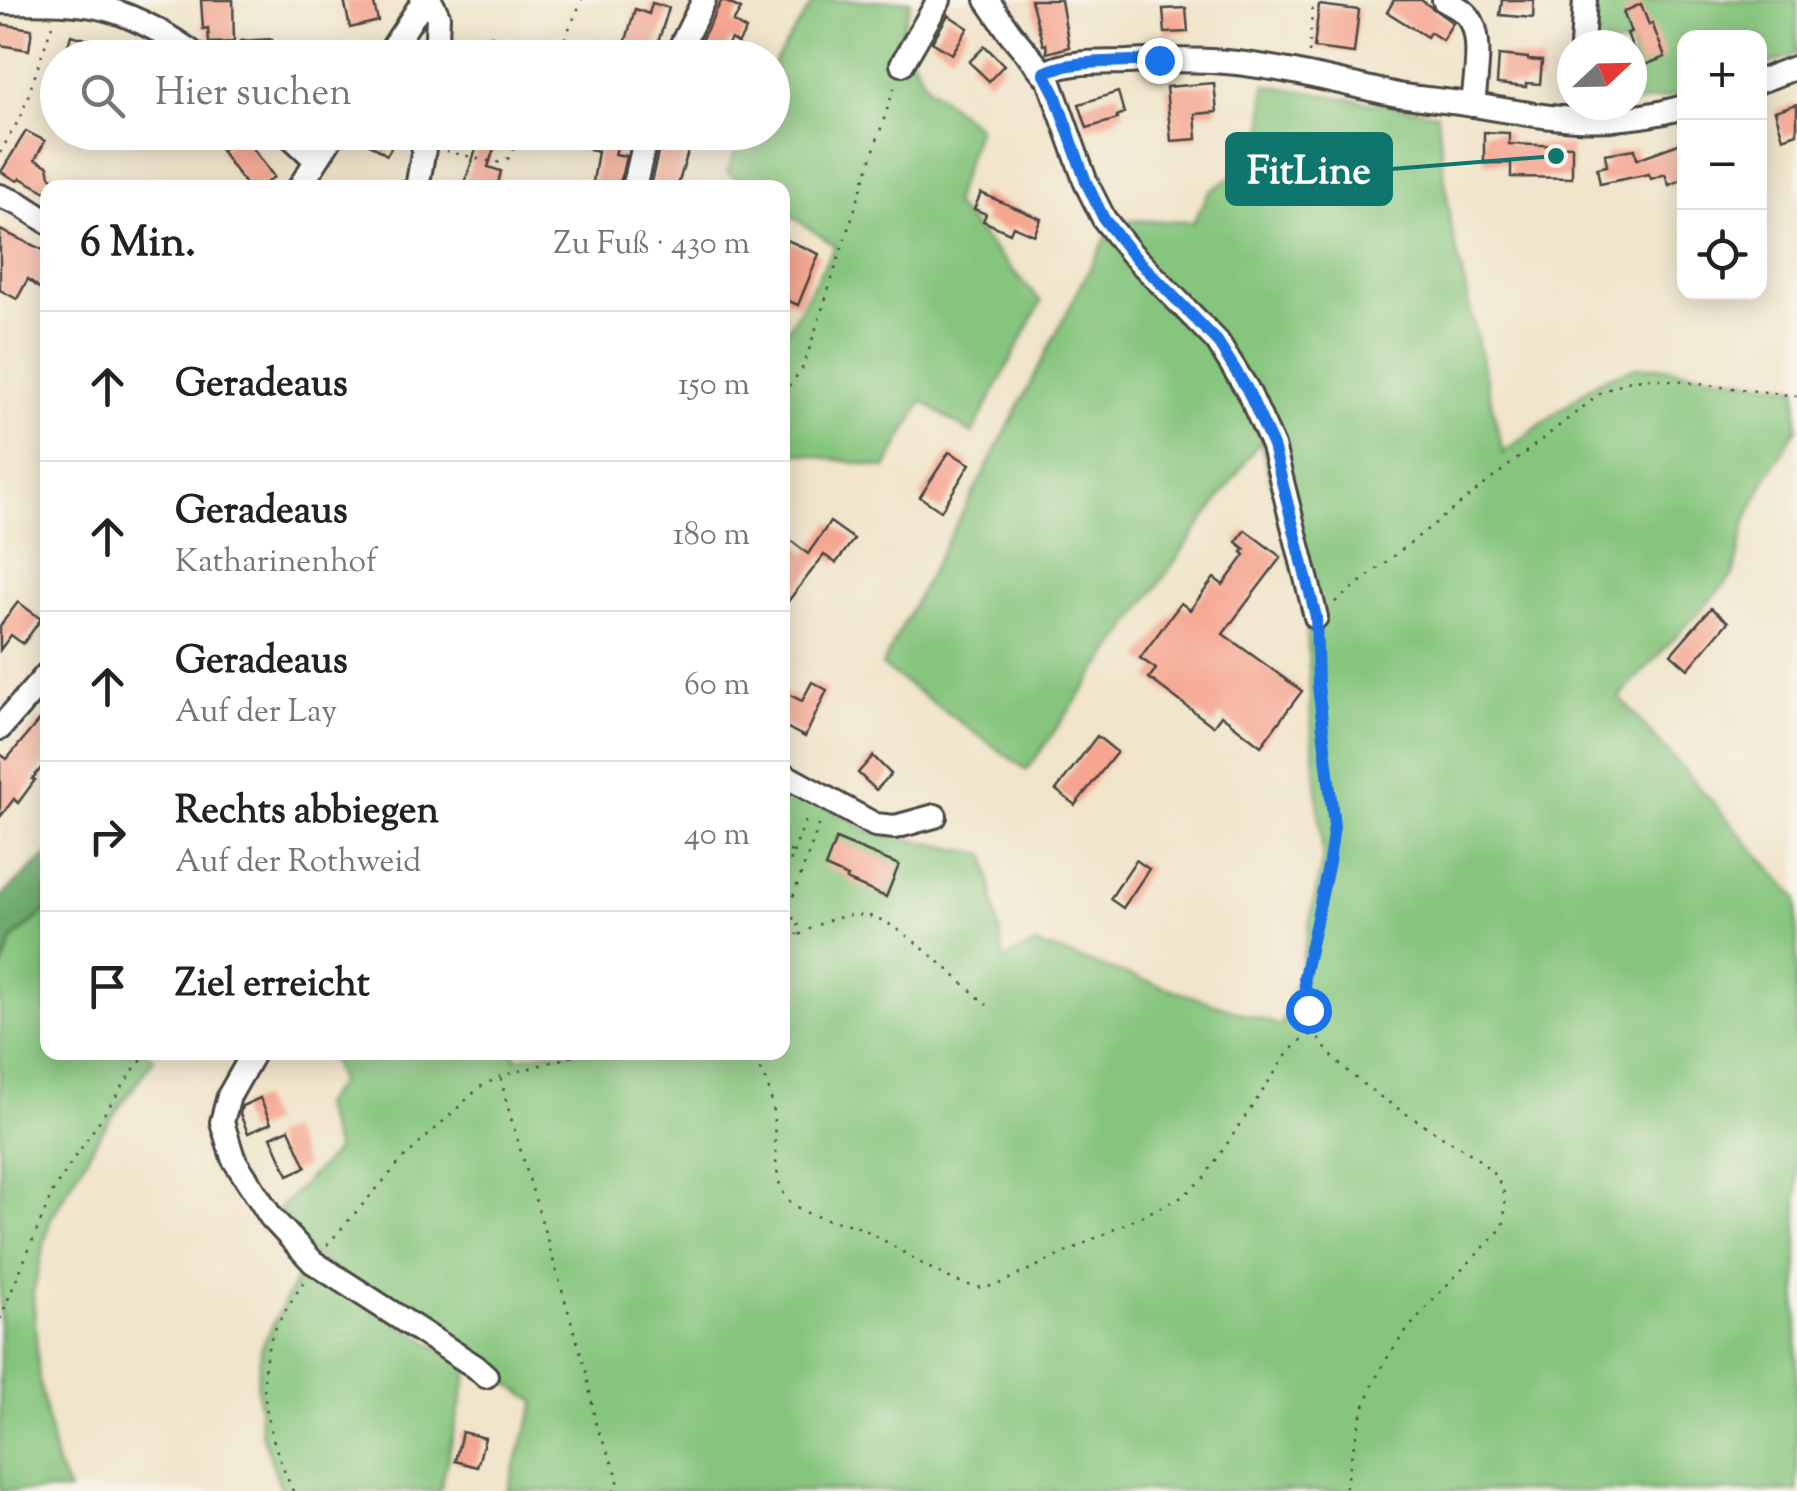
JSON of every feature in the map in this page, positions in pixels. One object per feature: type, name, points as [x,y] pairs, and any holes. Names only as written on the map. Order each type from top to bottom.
[{"type":"street","points":[[399,40],[427,0],[435,7],[438,40]]},
{"type":"street","points":[[684,40],[704,0]]},
{"type":"street","points":[[902,64],[939,0]]},
{"type":"street","points":[[987,0],[1044,73],[1104,219],[1131,253],[1217,341],[1247,389],[1273,446],[1316,617]]},
{"type":"street","points":[[1444,0],[1467,14],[1475,28],[1473,104]]},
{"type":"street","points":[[1583,30],[1585,0]]},
{"type":"street","points":[[0,2],[111,10],[171,40]]},
{"type":"street","points":[[1044,73],[1078,65],[1159,60],[1226,62],[1307,74],[1401,95],[1557,111]]},
{"type":"street","points":[[1767,79],[1797,68]]},
{"type":"street","points":[[1647,116],[1677,108]]},
{"type":"street","points":[[305,150],[316,160]]},
{"type":"street","points":[[304,180],[323,150]]},
{"type":"street","points":[[418,180],[424,150]]},
{"type":"street","points":[[636,180],[643,150]]},
{"type":"street","points":[[0,196],[40,217]]},
{"type":"street","points":[[0,728],[40,683]]},
{"type":"street","points":[[790,780],[870,835],[935,816]]},
{"type":"street","points":[[249,1060],[228,1096],[222,1122],[233,1158],[271,1217],[313,1262],[416,1326],[486,1376]]},
{"type":"path","points":[[564,40],[582,0]]},
{"type":"path","points":[[1307,74],[1312,0]]},
{"type":"path","points":[[47,40],[59,4]]},
{"type":"path","points":[[0,153],[22,114],[40,60]]},
{"type":"path","points":[[790,384],[801,371],[808,352],[902,64]]},
{"type":"path","points":[[457,150],[497,163],[510,158],[513,150]]},
{"type":"path","points":[[1345,1491],[1358,1427],[1384,1362],[1409,1328],[1503,1226],[1506,1205],[1500,1183],[1476,1157],[1344,1068],[1314,1033],[1304,977],[1334,826],[1318,685],[1316,617],[1601,393],[1626,382],[1650,378],[1797,396]]},
{"type":"path","points":[[790,862],[807,817]]},
{"type":"path","points":[[790,901],[820,826]]},
{"type":"path","points":[[790,851],[793,854]]},
{"type":"path","points":[[790,941],[839,917],[869,916],[886,922],[922,948],[987,1005]]},
{"type":"path","points":[[790,918],[798,920],[797,936]]},
{"type":"path","points":[[750,1060],[762,1074],[774,1105],[774,1153],[782,1190],[790,1202],[811,1215],[862,1229],[946,1276],[982,1288],[999,1284],[1182,1197],[1204,1178],[1288,1053],[1314,1033]]},
{"type":"path","points":[[0,1319],[54,1189],[144,1060]]},
{"type":"path","points":[[292,1491],[271,1434],[264,1382],[267,1350],[313,1262],[402,1160],[480,1086],[559,1060]]},
{"type":"path","points":[[501,1076],[586,1372],[596,1425],[620,1478],[614,1491]]},
{"type":"green space","points":[[815,0],[911,1],[900,36],[927,86],[978,127],[953,204],[1041,302],[972,434],[922,401],[886,468],[792,452],[790,326],[835,246],[790,215],[790,180],[739,180],[727,172],[737,150],[790,150],[789,40]]},
{"type":"green space","points":[[1595,0],[1797,0],[1797,54],[1767,65],[1767,30],[1677,30],[1677,95],[1647,101],[1647,30],[1592,30]]},
{"type":"green space","points":[[1265,85],[1437,113],[1450,222],[1503,453],[1598,381],[1636,367],[1797,387],[1797,428],[1747,518],[1733,576],[1619,697],[1797,898],[1797,1491],[507,1491],[536,1402],[310,1253],[276,1212],[336,1151],[321,1105],[339,1083],[332,1060],[790,1060],[790,787],[874,833],[986,854],[1004,960],[1035,944],[1281,1026],[1299,974],[1323,859],[1307,619],[1260,441],[1027,770],[882,666],[1116,220],[1193,222],[1208,193],[1252,162],[1264,129]]},
{"type":"green space","points":[[40,861],[40,916],[13,938],[0,973],[0,898]]},
{"type":"green space","points":[[40,916],[40,1060],[153,1060],[100,1134],[50,1220],[33,1293],[39,1380],[56,1463],[69,1491],[0,1491],[0,973],[13,939]]},
{"type":"green space","points":[[304,1264],[469,1367],[440,1491],[282,1491],[261,1432],[257,1379],[262,1346]]},
{"type":"building","points":[[201,0],[233,0],[234,40],[209,40],[208,28],[203,29]]},
{"type":"building","points":[[344,0],[373,0],[378,21],[350,28]]},
{"type":"building","points":[[722,0],[741,9],[733,22],[746,30],[740,40],[701,40]]},
{"type":"building","points":[[1031,0],[1061,0],[1069,47],[1047,53]]},
{"type":"building","points":[[1394,0],[1421,0],[1453,23],[1442,40],[1430,32],[1427,37],[1387,12]]},
{"type":"building","points":[[1502,0],[1534,0],[1533,18],[1500,15]]},
{"type":"building","points":[[652,3],[669,8],[659,40],[626,40],[635,9],[649,14]]},
{"type":"building","points":[[1641,4],[1665,57],[1647,64],[1647,30],[1630,30],[1623,12]]},
{"type":"building","points":[[1319,5],[1359,10],[1354,53],[1314,48]]},
{"type":"building","points":[[1186,8],[1188,32],[1165,33],[1163,9]]},
{"type":"building","points":[[948,15],[968,28],[952,54],[932,42]]},
{"type":"building","points":[[0,24],[32,29],[29,50],[0,45]]},
{"type":"building","points":[[985,46],[1004,65],[989,81],[969,62]]},
{"type":"building","points":[[1499,55],[1542,61],[1540,84],[1497,84]]},
{"type":"building","points":[[1214,83],[1217,112],[1195,114],[1197,139],[1171,141],[1166,87]]},
{"type":"building","points":[[1118,92],[1124,113],[1118,119],[1087,128],[1079,104]]},
{"type":"building","points":[[1797,104],[1797,133],[1783,138],[1775,111]]},
{"type":"building","points":[[26,131],[40,138],[35,160],[48,166],[50,176],[56,180],[40,180],[40,189],[1,172]]},
{"type":"building","points":[[1484,132],[1509,133],[1509,144],[1572,146],[1572,178],[1511,177],[1511,163],[1484,163]]},
{"type":"building","points":[[1677,145],[1677,182],[1669,185],[1665,174],[1651,179],[1649,174],[1600,184],[1597,168],[1607,166],[1605,154],[1635,149],[1637,159]]},
{"type":"building","points":[[254,150],[274,177],[242,180],[221,151]]},
{"type":"building","points":[[476,150],[493,150],[488,167],[501,171],[499,180],[466,180]]},
{"type":"building","points":[[594,150],[616,150],[615,154],[626,156],[621,180],[593,180],[598,151]]},
{"type":"building","points":[[659,150],[689,150],[679,180],[651,180]]},
{"type":"building","points":[[981,193],[1041,219],[1034,235],[1013,226],[1010,233],[983,221],[986,214],[974,209]]},
{"type":"building","points":[[0,230],[40,248],[40,289],[28,279],[17,299],[0,290]]},
{"type":"building","points":[[790,241],[819,254],[798,305],[790,302]]},
{"type":"building","points":[[949,452],[970,464],[941,511],[920,497]]},
{"type":"building","points":[[830,522],[854,539],[836,563],[824,555],[790,599],[790,540],[808,554]]},
{"type":"building","points":[[1245,530],[1281,557],[1223,634],[1302,691],[1261,746],[1221,715],[1213,726],[1149,678],[1156,669],[1140,658],[1181,603],[1190,610],[1214,578],[1223,585],[1245,555],[1245,549],[1236,542]]},
{"type":"building","points":[[18,602],[40,618],[23,644],[11,635],[0,650],[0,626]]},
{"type":"building","points":[[1711,608],[1728,622],[1688,669],[1671,654]]},
{"type":"building","points":[[812,682],[827,690],[805,737],[790,729],[790,695],[802,701]]},
{"type":"building","points":[[40,719],[40,770],[18,803],[14,799],[0,817],[0,754],[7,759]]},
{"type":"building","points":[[1097,736],[1117,752],[1075,805],[1056,790]]},
{"type":"building","points":[[873,756],[891,774],[876,790],[858,773]]},
{"type":"building","points":[[836,839],[899,865],[886,897],[825,867]]},
{"type":"building","points":[[1136,860],[1149,869],[1123,908],[1110,899]]},
{"type":"building","points":[[260,1098],[271,1123],[248,1133],[240,1114],[242,1106]]},
{"type":"building","points":[[289,1129],[306,1167],[288,1175],[271,1137]]},
{"type":"building","points":[[462,1432],[485,1438],[477,1467],[455,1461]]},
{"type":"place","name":"FitLine","points":[[1556,156]]},
{"type":"route","points":[[1159,60],[1078,65],[1044,73],[1104,219],[1131,253],[1217,341],[1247,389],[1273,446],[1316,617],[1318,685],[1334,826],[1304,977],[1308,1010]]}]
